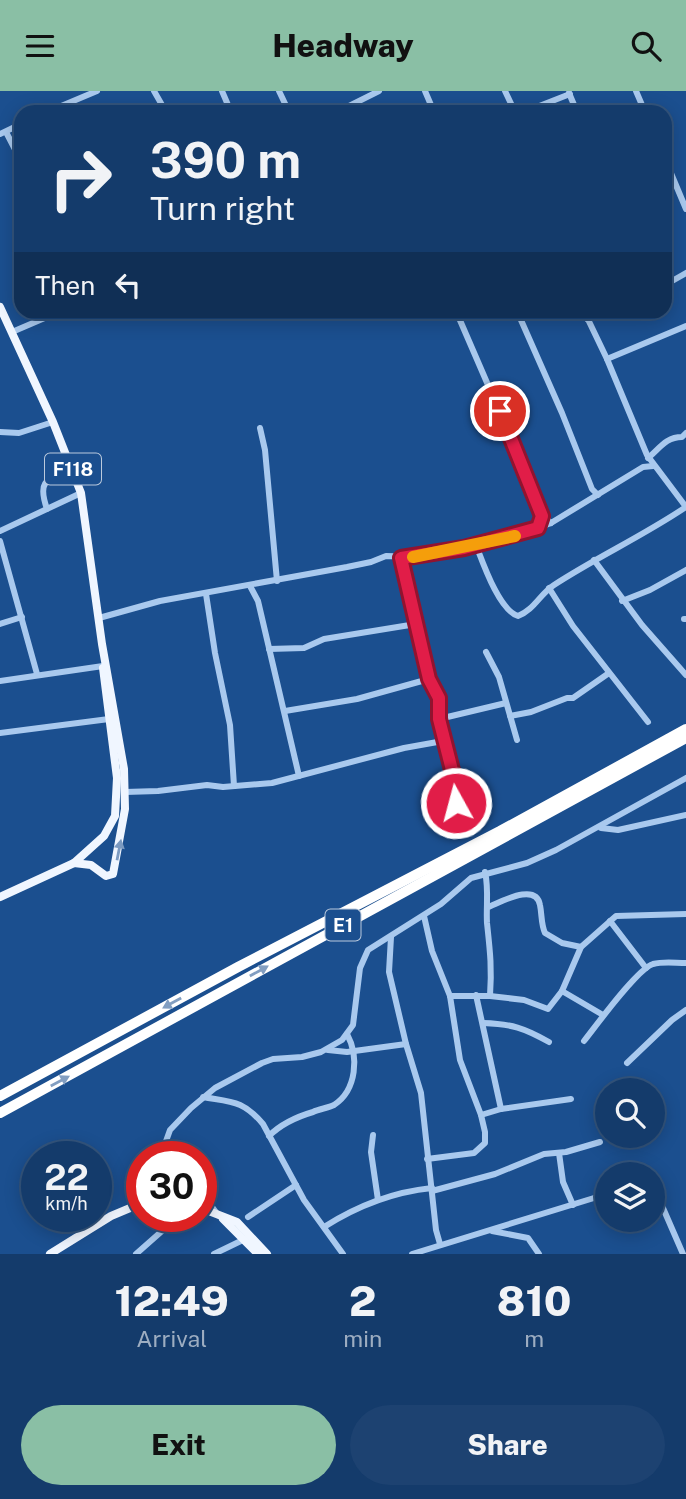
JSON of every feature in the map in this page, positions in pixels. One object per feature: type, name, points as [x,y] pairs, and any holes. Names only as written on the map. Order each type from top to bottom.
[{"type":"highway","name":"E1","points":[[0,1096],[686,730]]},
{"type":"highway","name":"E1","points":[[0,1113],[686,738]]},
{"type":"main road","name":"F118","points":[[0,307],[53,422],[81,493],[99,618],[117,778],[116,816],[104,836],[74,863],[0,897]]},
{"type":"main road","name":"F118","points":[[74,863],[91,865],[106,876],[113,874],[123,827],[125,792],[119,734],[102,644]]},
{"type":"main road","points":[[50,1254],[111,1216],[126,1210]]},
{"type":"main road","points":[[218,1215],[258,1254]]},
{"type":"main road","points":[[218,1215],[237,1222],[267,1254]]},
{"type":"street","points":[[74,105],[97,91]]},
{"type":"street","points":[[351,105],[379,91]]},
{"type":"street","points":[[541,105],[569,93]]},
{"type":"street","points":[[3,133],[14,150]]},
{"type":"street","points":[[672,176],[686,209]]},
{"type":"street","points":[[12,331],[41,319]]},
{"type":"street","points":[[460,319],[542,516],[551,523]]},
{"type":"street","points":[[521,319],[592,489],[598,495]]},
{"type":"street","points":[[476,545],[490,579],[514,615],[523,614],[531,609],[549,588],[686,507],[648,457],[607,359],[587,319]]},
{"type":"street","points":[[607,359],[686,326]]},
{"type":"street","points":[[0,432],[19,433],[53,422]]},
{"type":"street","points":[[260,428],[265,450],[278,581]]},
{"type":"street","points":[[643,467],[659,446],[686,433]]},
{"type":"street","points":[[99,618],[160,601],[359,565],[386,556],[401,558],[476,545],[538,528],[551,523],[643,467],[653,466]]},
{"type":"street","points":[[47,509],[42,487],[58,475],[73,470]]},
{"type":"street","points":[[587,502],[592,489]]},
{"type":"street","points":[[0,531],[81,493]]},
{"type":"street","points":[[538,528],[542,516]]},
{"type":"street","points":[[0,541],[37,674]]},
{"type":"street","points":[[401,558],[429,679],[439,698],[439,719],[453,774],[456,803]]},
{"type":"street","points":[[594,560],[622,601],[686,675]]},
{"type":"street","points":[[622,601],[650,590],[686,570]]},
{"type":"street","points":[[250,586],[258,601],[299,776]]},
{"type":"street","points":[[549,588],[573,626],[648,722]]},
{"type":"street","points":[[206,594],[228,716],[234,786]]},
{"type":"street","points":[[0,624],[22,617]]},
{"type":"street","points":[[269,649],[304,648],[324,639],[416,624]]},
{"type":"street","points":[[486,652],[499,677],[517,740]]},
{"type":"street","points":[[0,681],[103,666]]},
{"type":"street","points":[[510,716],[573,698],[609,673]]},
{"type":"street","points":[[285,711],[357,699],[429,679]]},
{"type":"street","points":[[439,719],[506,703]]},
{"type":"street","points":[[0,733],[110,719]]},
{"type":"street","points":[[125,792],[272,783],[404,748],[443,741]]},
{"type":"street","points":[[166,1141],[170,1130],[203,1097],[232,1077],[273,1059],[302,1058],[328,1050],[347,1034],[356,1013],[363,956],[368,950],[441,904],[471,878],[485,872],[527,863],[599,828],[686,778]]},
{"type":"street","points":[[599,828],[618,830],[686,815]]},
{"type":"street","points":[[485,872],[492,964],[490,996]]},
{"type":"street","points":[[488,907],[516,896],[534,895],[540,902],[545,933],[562,943],[581,947]]},
{"type":"street","points":[[450,996],[476,995],[524,1000],[548,1009],[562,991],[581,947],[610,921],[621,915],[650,917],[686,914]]},
{"type":"street","points":[[424,915],[432,951],[450,996],[463,1071],[485,1132],[483,1146],[474,1153],[427,1159]]},
{"type":"street","points":[[610,921],[646,968]]},
{"type":"street","points":[[391,937],[389,972],[421,1093],[427,1159],[440,1244]]},
{"type":"street","points":[[584,1041],[603,1015],[646,968],[664,962],[686,963]]},
{"type":"street","points":[[562,991],[603,1015]]},
{"type":"street","points":[[476,995],[501,1109]]},
{"type":"street","points":[[627,1063],[686,1010]]},
{"type":"street","points":[[483,1023],[522,1027],[549,1042]]},
{"type":"street","points":[[269,1136],[283,1124],[334,1105],[352,1081],[355,1051],[347,1034]]},
{"type":"street","points":[[328,1050],[339,1053],[406,1044]]},
{"type":"street","points":[[203,1097],[244,1105],[258,1118],[314,1215],[342,1254]]},
{"type":"street","points":[[481,1115],[501,1109],[571,1099]]},
{"type":"street","points":[[373,1135],[371,1152],[378,1200]]},
{"type":"street","points":[[324,1227],[356,1208],[378,1200],[495,1174],[536,1156],[595,1143]]},
{"type":"street","points":[[559,1153],[563,1182],[573,1205]]},
{"type":"street","points":[[248,1217],[296,1185]]},
{"type":"street","points":[[412,1254],[595,1198]]},
{"type":"street","points":[[665,1213],[683,1254]]},
{"type":"street","points":[[490,1231],[528,1238],[539,1254]]},
{"type":"street","points":[[136,1254],[161,1232]]},
{"type":"street","points":[[214,1254],[245,1239]]},
{"type":"slow traffic","points":[[413,557],[515,536]]},
{"type":"route","points":[[456,803],[453,774],[439,719],[439,698],[429,679],[401,558],[464,548],[538,528],[542,516],[500,411]]}]
